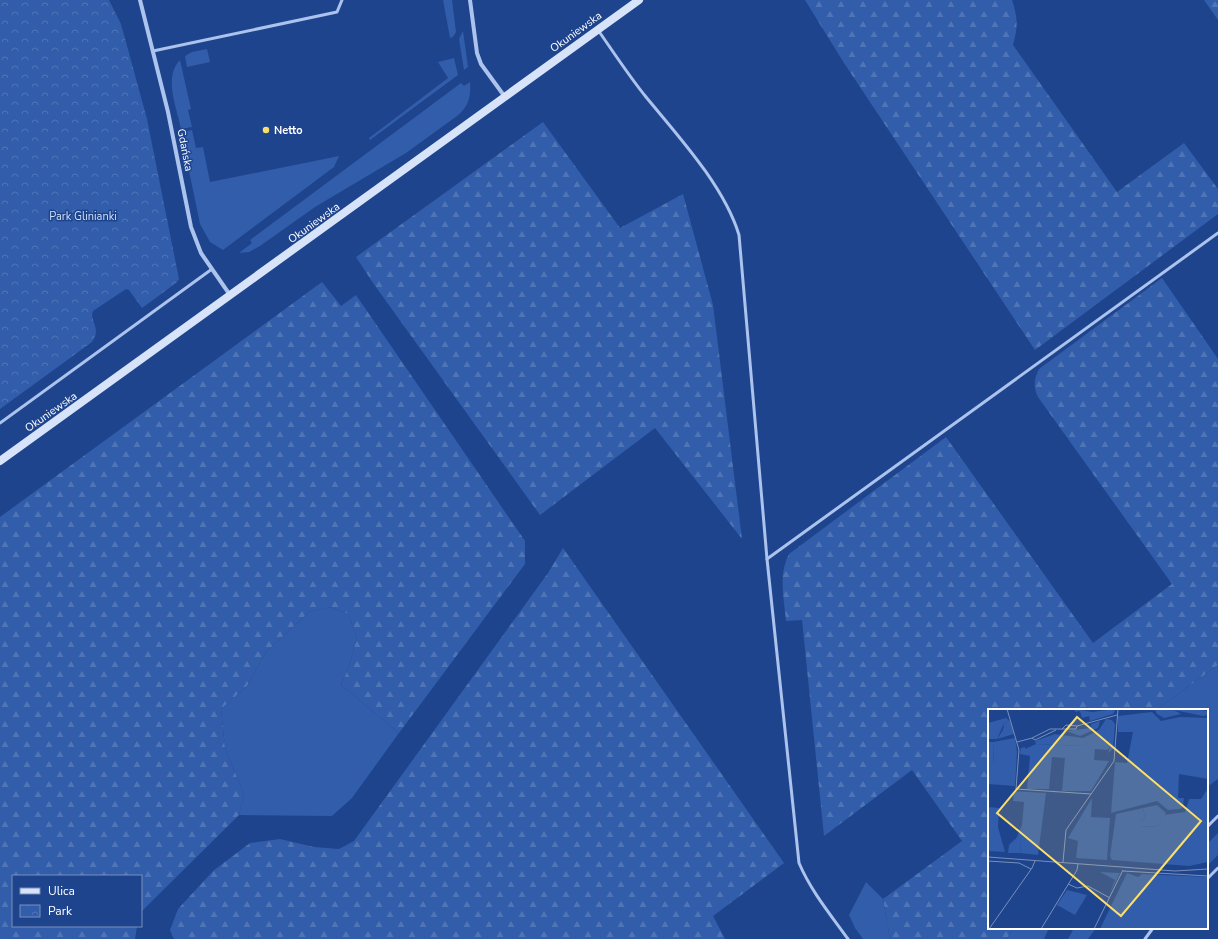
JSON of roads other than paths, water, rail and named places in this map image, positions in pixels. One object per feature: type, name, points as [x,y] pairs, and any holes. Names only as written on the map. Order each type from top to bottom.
[{"type":"main road","name":"Okuniewska","points":[[0,461],[231,296],[639,0]]},
{"type":"street","name":"Gdańska","points":[[140,0],[168,112],[191,227],[201,253],[231,296]]},
{"type":"street","points":[[470,0],[477,53],[481,64],[505,97]]},
{"type":"lane","points":[[153,51],[337,12],[342,0]]},
{"type":"lane","points":[[598,30],[646,97],[666,120],[726,203],[734,219],[739,235],[767,559],[799,863],[806,879],[816,895],[848,939]]},
{"type":"lane","points":[[767,559],[1218,234]]},
{"type":"lane","points":[[0,423],[212,269]]},
{"type":"lane","points":[[1208,826],[1218,816]]},
{"type":"lane","points":[[1208,878],[1218,868]]},
{"type":"lane","points":[[1145,939],[1152,929]]},
{"type":"place","name":"Netto","points":[[266,130]]},
{"type":"park label","name":"Park Glinianki","points":[[83,216]]}]
